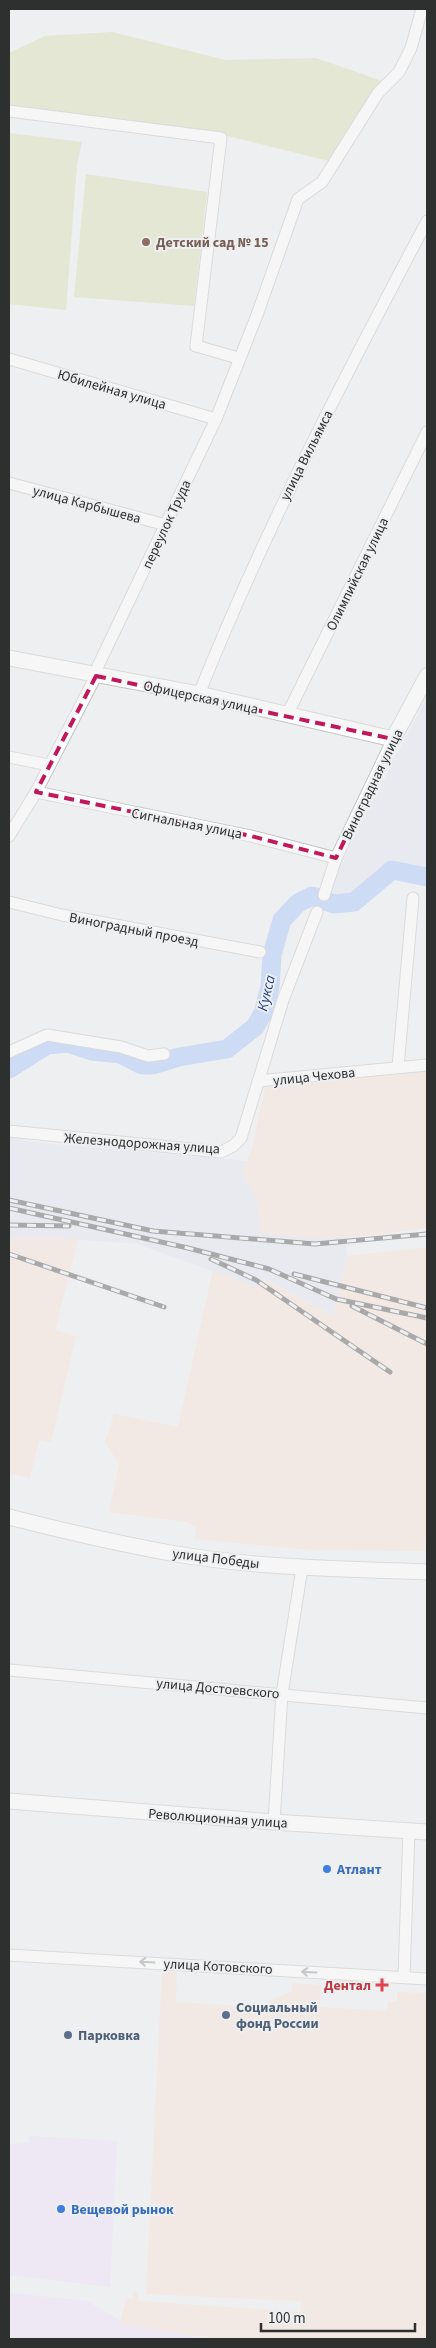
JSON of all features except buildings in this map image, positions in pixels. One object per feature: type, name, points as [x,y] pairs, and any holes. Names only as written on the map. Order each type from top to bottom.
[{"type":"street","name":"переулок Труда","points":[[9,836],[36,792],[96,676],[98,666],[216,420],[238,358],[257,315],[298,199],[322,182],[378,93],[399,72],[411,48],[422,9]]},
{"type":"street","points":[[9,112],[221,138],[196,346],[238,358]]},
{"type":"street","name":"улица Вильямса","points":[[199,694],[225,629],[278,510],[369,330],[427,221]]},
{"type":"street","name":"Юбилейная улица","points":[[9,359],[216,420]]},
{"type":"street","name":"Олимпийская улица","points":[[287,715],[427,432]]},
{"type":"street","name":"улица Карбышева","points":[[9,483],[166,525]]},
{"type":"street","name":"Офицерская улица","points":[[9,658],[199,694],[393,739]]},
{"type":"street","name":"Виноградная улица","points":[[324,895],[336,858],[393,739],[427,676]]},
{"type":"street","points":[[9,757],[49,765]]},
{"type":"street","name":"Сигнальная улица","points":[[36,792],[251,836],[336,858]]},
{"type":"street","points":[[398,1067],[413,898]]},
{"type":"street","name":"Виноградный проезд","points":[[9,902],[62,916],[260,952]]},
{"type":"street","name":"улица Чехова","points":[[317,912],[283,1000],[258,1081],[427,1065]]},
{"type":"street","points":[[9,1052],[47,1035],[121,1047],[148,1056],[164,1054]]},
{"type":"street","name":"Железнодорожная улица","points":[[9,1131],[221,1152],[233,1146],[241,1138],[258,1081]]},
{"type":"street","name":"улица Победы","points":[[9,1517],[93,1538],[178,1554],[302,1568],[427,1572]]},
{"type":"street","points":[[274,1822],[282,1694],[302,1568]]},
{"type":"street","name":"улица Достоевского","points":[[9,1670],[427,1708]]},
{"type":"street","name":"Революционная улица","points":[[9,1801],[427,1832]]},
{"type":"street","points":[[404,1977],[409,1830]]},
{"type":"street","name":"улица Котовского","points":[[9,1955],[427,1979]]},
{"type":"highlighted area","points":[[96,676],[393,739],[336,858],[251,836],[36,792]]},
{"type":"shaded area","points":[[427,695],[427,873],[407,868],[390,867],[353,899],[336,901],[326,897],[396,753],[398,753]]},
{"type":"shaded area","points":[[427,1071],[427,1228],[375,1235],[314,1238],[260,1234],[257,1198],[242,1174],[252,1149],[265,1088]]},
{"type":"shaded area","points":[[9,1137],[34,1142],[247,1161],[242,1174],[257,1198],[261,1233],[314,1238],[345,1237],[347,1256],[333,1316],[261,1277],[255,1287],[138,1244],[42,1237],[9,1239]]},
{"type":"shaded area","points":[[42,1237],[78,1239],[55,1330],[76,1336],[51,1442],[39,1440],[30,1478],[9,1473],[9,1239]]},
{"type":"shaded area","points":[[427,1247],[427,1527],[425,1551],[312,1550],[195,1539],[196,1526],[186,1522],[109,1512],[119,1464],[105,1442],[114,1414],[178,1427],[213,1270],[255,1287],[260,1277],[333,1316],[347,1256]]},
{"type":"shaded area","points":[[162,1971],[177,1972],[176,2002],[258,2007],[290,1992],[292,1994],[292,1983],[321,1985],[320,2007],[387,2011],[388,2001],[397,2002],[397,1992],[427,1993],[427,2339],[216,2339],[120,2324],[126,2299],[133,2299],[133,2292],[138,2293],[138,2301],[300,2312],[301,2301],[146,2294]]},
{"type":"shaded area","name":"Вещевой рынок","points":[[9,2107],[10,2144],[29,2143],[29,2136],[117,2141],[110,2287],[9,2275]]},
{"type":"shaded area","points":[[9,2294],[87,2301],[121,2321],[121,2324],[216,2339],[9,2339]]},
{"type":"green space","points":[[112,32],[226,60],[316,58],[385,82],[333,162],[220,134],[9,108],[9,53],[45,36]]},
{"type":"green space","points":[[9,133],[82,142],[77,164],[66,310],[9,304]]},
{"type":"green space","points":[[86,174],[207,192],[194,306],[74,297]]},
{"type":"waterway","name":"Кукса","points":[[9,1069],[47,1045],[68,1043],[92,1051],[121,1054],[142,1065],[153,1065],[179,1057],[227,1049],[255,1027],[263,1013],[270,987],[272,955],[282,920],[298,903],[312,896],[334,904],[354,902],[392,870],[427,877]]},
{"type":"railway","points":[[9,1200],[153,1231],[315,1244],[427,1234]]},
{"type":"railway","points":[[9,1208],[188,1248],[269,1269],[336,1299],[427,1318]]},
{"type":"railway","points":[[9,1225],[69,1226]]},
{"type":"railway","points":[[9,1254],[164,1307]]},
{"type":"railway","points":[[211,1259],[256,1280],[390,1372]]},
{"type":"railway","points":[[294,1274],[427,1308]]},
{"type":"railway","points":[[352,1306],[427,1344]]},
{"type":"place","name":"Детский сад № 15","points":[[146,242]]},
{"type":"place","name":"Атлант","points":[[327,1869]]},
{"type":"place","name":"Дентал","points":[[382,1985]]},
{"type":"place","name":"Социальный фонд России","points":[[226,2015]]},
{"type":"place","name":"Парковка","points":[[68,2035]]},
{"type":"place","name":"Вещевой рынок","points":[[61,2209]]}]
